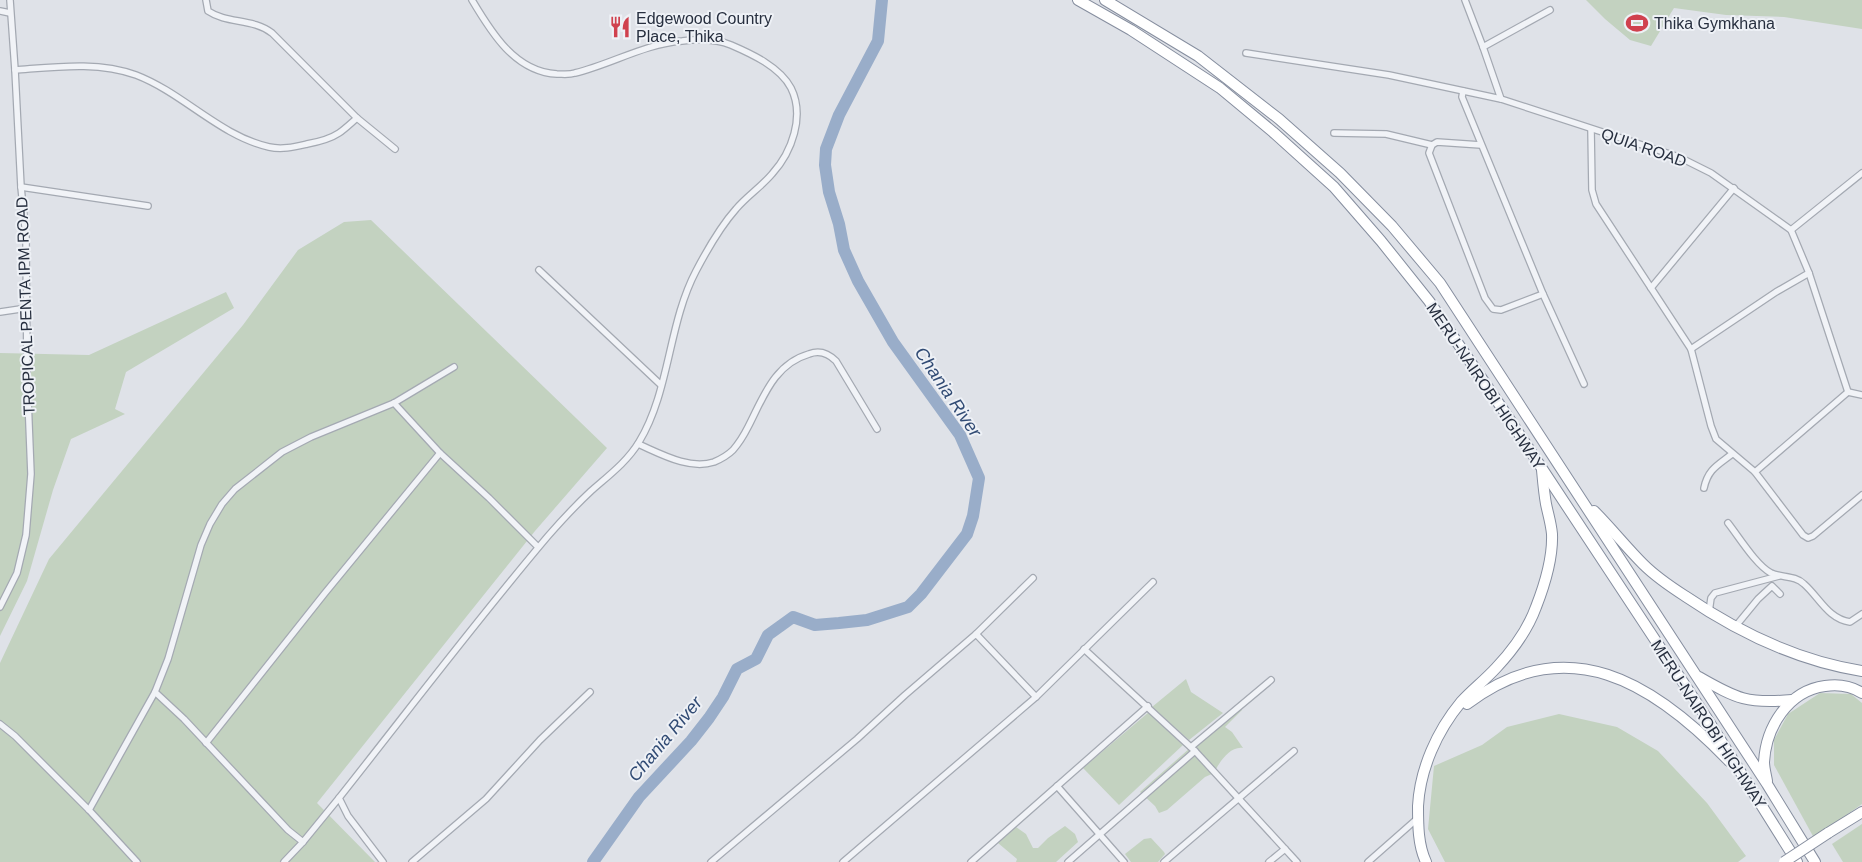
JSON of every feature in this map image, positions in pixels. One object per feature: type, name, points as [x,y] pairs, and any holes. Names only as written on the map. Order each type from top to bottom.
[{"type":"highway","name":"MERU-NAIROBI HIGHWAY","points":[[1078,0],[1131,30],[1220,88],[1273,132],[1334,187],[1381,241],[1429,301],[1542,468],[1744,776],[1797,862]]},
{"type":"highway","name":"MERU-NAIROBI HIGHWAY","points":[[1105,0],[1198,56],[1279,119],[1340,173],[1392,226],[1440,283],[1767,784],[1814,861]]},
{"type":"highway","points":[[1426,862],[1419,837],[1418,818],[1422,774],[1430,754],[1444,726],[1461,703],[1497,667],[1519,639],[1535,610],[1547,576],[1552,533],[1542,468]]},
{"type":"highway","points":[[1578,494],[1644,565],[1709,612],[1747,634],[1815,660],[1862,671]]},
{"type":"highway","points":[[1444,726],[1483,692],[1507,679],[1530,670],[1553,668],[1602,672],[1624,680],[1650,694],[1677,713],[1711,742],[1744,776]]},
{"type":"highway","points":[[1695,676],[1738,698],[1754,702],[1792,700]]},
{"type":"highway","points":[[1767,784],[1764,762],[1768,743],[1774,725],[1782,711],[1792,700],[1803,692],[1816,687],[1836,684],[1856,689],[1862,693]]},
{"type":"highway","points":[[1784,862],[1862,812]]},
{"type":"street","name":"TROPICAL PENTA IPM ROAD","points":[[0,607],[17,573],[26,535],[31,474],[27,374],[26,237],[20,187],[10,0]]},
{"type":"street","points":[[206,0],[208,11],[214,15],[264,26],[357,118],[395,150]]},
{"type":"street","points":[[284,862],[339,798],[538,547],[571,511],[621,464],[638,444],[649,423],[682,308],[694,274],[714,240],[736,209],[773,174],[787,154],[795,130],[796,107],[790,87],[777,71],[748,52],[723,42],[699,39],[669,42],[635,51],[572,74],[548,74],[529,67],[509,52],[486,23],[472,0]]},
{"type":"street","points":[[1464,0],[1501,99]]},
{"type":"street","points":[[1483,47],[1550,10]]},
{"type":"street","points":[[0,11],[10,13]]},
{"type":"street","name":"QUIA ROAD","points":[[1246,53],[1389,75],[1501,99],[1664,151],[1711,173],[1791,230]]},
{"type":"street","points":[[15,70],[87,66],[117,69],[160,86],[226,129],[270,148],[287,149],[318,142],[339,133],[357,118]]},
{"type":"street","points":[[1463,91],[1462,97],[1481,146],[1542,294],[1584,384]]},
{"type":"street","points":[[1591,129],[1592,190],[1596,204],[1691,349],[1716,439],[1755,472],[1803,535],[1808,538],[1813,536],[1862,495]]},
{"type":"street","points":[[1334,133],[1386,134],[1432,145]]},
{"type":"street","points":[[1481,146],[1437,142],[1432,145],[1429,153],[1488,304],[1501,310],[1542,294]]},
{"type":"street","points":[[1848,392],[1809,273],[1791,230],[1862,173]]},
{"type":"street","points":[[20,187],[148,206]]},
{"type":"street","points":[[1651,288],[1734,188]]},
{"type":"street","points":[[539,270],[661,385]]},
{"type":"street","points":[[1691,349],[1776,292],[1809,273]]},
{"type":"street","points":[[0,312],[27,308]]},
{"type":"street","points":[[638,444],[691,464],[713,462],[722,458],[734,450],[742,438],[778,373],[798,357],[814,352],[826,354],[836,361],[877,429]]},
{"type":"street","points":[[89,810],[155,692],[168,659],[201,545],[210,524],[222,504],[235,489],[282,452],[311,437],[394,403],[454,367]]},
{"type":"street","points":[[1848,392],[1862,395]]},
{"type":"street","points":[[1755,472],[1848,392]]},
{"type":"street","points":[[394,403],[440,453],[538,547]]},
{"type":"street","points":[[206,743],[324,593],[440,453]]},
{"type":"street","points":[[1704,488],[1711,470],[1732,454]]},
{"type":"street","points":[[1728,523],[1758,562],[1769,572],[1779,576],[1793,577],[1802,582],[1833,616],[1842,621],[1850,622],[1862,614]]},
{"type":"street","points":[[1709,612],[1711,598],[1715,594],[1779,576]]},
{"type":"street","points":[[711,862],[857,740],[904,695],[976,634],[1033,578]]},
{"type":"street","points":[[843,862],[1036,697],[1153,582]]},
{"type":"street","points":[[1735,627],[1758,599],[1772,586],[1780,594]]},
{"type":"street","points":[[976,634],[1036,697]]},
{"type":"street","points":[[1084,649],[1193,749],[1297,862]]},
{"type":"street","points":[[1068,862],[1271,680]]},
{"type":"street","points":[[155,692],[169,704],[288,830],[303,842]]},
{"type":"street","points":[[412,862],[486,799],[540,740],[590,692]]},
{"type":"street","points":[[971,862],[1148,706]]},
{"type":"street","points":[[0,724],[15,736],[89,810],[137,862]]},
{"type":"street","points":[[1164,862],[1294,752]]},
{"type":"street","points":[[1057,786],[1124,862]]},
{"type":"street","points":[[339,798],[348,816],[383,862]]},
{"type":"street","points":[[1368,862],[1418,818]]},
{"type":"street","points":[[1269,862],[1284,849]]},
{"type":"green space","name":"Thika Gymkhana","points":[[1586,0],[1862,0],[1862,29],[1784,17],[1726,15],[1674,8],[1651,46],[1630,40]]},
{"type":"green space","points":[[371,220],[607,448],[535,531],[317,803],[375,862],[0,862],[0,663],[49,559],[243,325],[298,250],[344,222]]},
{"type":"green space","points":[[226,292],[234,308],[126,372],[115,409],[125,414],[71,439],[53,490],[27,581],[0,636],[0,353],[89,355]]},
{"type":"green space","points":[[1186,679],[1191,692],[1223,713],[1189,740],[1152,707]]},
{"type":"green space","points":[[1820,693],[1851,694],[1862,703],[1862,804],[1814,838],[1774,765],[1774,740],[1788,714]]},
{"type":"green space","points":[[1240,703],[1242,710],[1225,727],[1232,732],[1243,748],[1231,751],[1216,769],[1193,745]]},
{"type":"green space","points":[[1149,712],[1184,744],[1119,805],[1083,768]]},
{"type":"green space","points":[[1559,714],[1617,727],[1658,751],[1707,803],[1746,856],[1738,862],[1445,862],[1428,829],[1434,766],[1482,745],[1507,727]]},
{"type":"green space","points":[[1190,748],[1214,773],[1205,777],[1167,810],[1159,813],[1155,806],[1140,792]]},
{"type":"green space","points":[[1862,824],[1862,862],[1843,862],[1832,844]]},
{"type":"green space","points":[[1065,826],[1075,834],[1078,842],[1056,862],[1016,862],[1017,859],[998,843],[1016,827],[1026,834],[1033,848],[1038,848]]},
{"type":"green space","points":[[1151,838],[1165,854],[1158,862],[1131,862],[1125,854],[1144,839]]},
{"type":"waterway","name":"Chania River","points":[[593,862],[639,797],[691,741],[709,718],[723,697],[737,669],[756,659],[768,635],[793,617],[815,625],[839,623],[867,620],[908,607],[921,594],[967,534],[973,516],[979,478],[960,435],[893,342],[858,281],[844,250],[839,224],[829,192],[825,165],[826,149],[839,115],[878,41],[882,0]]},
{"type":"place","name":"Thika Gymkhana","points":[[1637,23]]},
{"type":"place","name":"Edgewood Country Place, Thika","points":[[620,27]]}]
